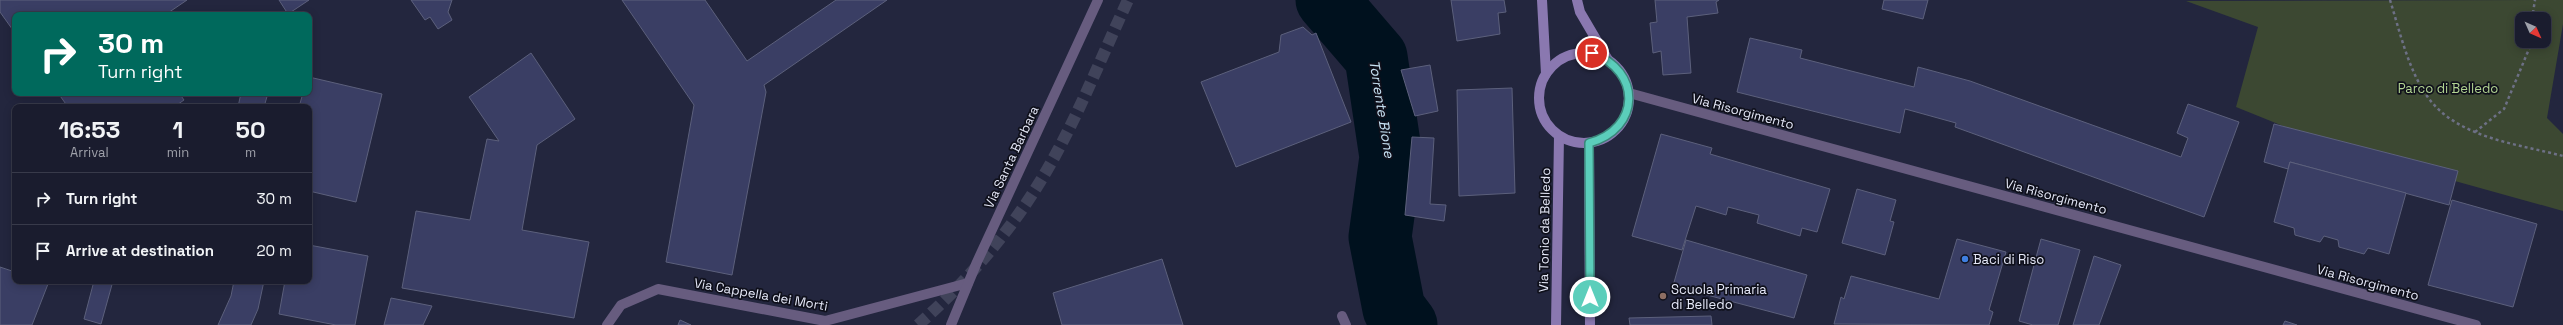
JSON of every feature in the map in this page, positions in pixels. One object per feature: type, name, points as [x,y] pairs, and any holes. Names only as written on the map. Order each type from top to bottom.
[{"type":"main road","points":[[1542,0],[1546,74]]},
{"type":"main road","points":[[1577,0],[1580,12],[1607,58],[1617,67],[1625,79],[1629,93],[1628,107],[1623,120],[1603,139],[1589,143],[1574,142],[1559,136],[1548,126],[1541,112],[1539,96],[1542,81],[1546,74],[1562,58],[1576,53],[1592,53],[1607,58]]},
{"type":"main road","name":"Via Tonio da Belledo","points":[[1556,325],[1559,136]]},
{"type":"main road","points":[[1589,143],[1590,325]]},
{"type":"street","name":"Via Santa Barbara","points":[[950,325],[1098,0]]},
{"type":"street","name":"Via Risorgimento","points":[[1629,93],[2476,325]]},
{"type":"street","name":"Via Cappella dei Morti","points":[[607,325],[621,305],[658,289],[826,321],[968,283]]},
{"type":"path","points":[[2390,0],[2411,64],[2427,96],[2448,118],[2475,132],[2563,156]]},
{"type":"path","points":[[2533,12],[2535,0]]},
{"type":"path","points":[[2475,132],[2504,109],[2528,48]]},
{"type":"green space","name":"Parco di Belledo","points":[[2563,0],[2563,24],[2547,118],[2563,134],[2563,211],[2340,149],[2236,107],[2258,27],[2186,1]]},
{"type":"building","points":[[0,0],[187,0],[169,12],[12,12],[12,29],[0,12]]},
{"type":"building","points":[[279,0],[309,0],[291,12],[287,12]]},
{"type":"building","points":[[411,0],[452,0],[448,12],[452,20],[438,29],[430,17],[425,20]]},
{"type":"building","points":[[622,0],[705,0],[747,61],[836,0],[887,0],[764,85],[766,92],[732,275],[666,262],[694,105]]},
{"type":"building","points":[[1451,0],[1504,0],[1506,12],[1498,13],[1500,34],[1457,41]]},
{"type":"building","points":[[1655,0],[1719,0],[1716,2],[1718,13],[1687,17],[1691,73],[1663,75],[1661,51],[1653,53],[1650,23],[1657,22]]},
{"type":"building","points":[[1884,0],[1928,0],[1923,19],[1882,9]]},
{"type":"building","points":[[1303,27],[1312,35],[1316,33],[1351,122],[1236,167],[1201,82],[1279,52],[1281,35]]},
{"type":"building","points":[[1750,38],[1802,50],[1800,58],[1914,87],[1918,67],[1970,81],[2181,157],[2188,138],[2177,133],[2188,104],[2239,122],[2204,217],[1955,127],[1956,123],[1909,110],[1905,109],[1900,133],[1737,92]]},
{"type":"building","points":[[531,53],[575,119],[537,145],[522,230],[589,242],[574,318],[402,288],[416,211],[470,220],[487,139],[499,141],[469,97]]},
{"type":"building","points":[[1430,65],[1438,111],[1415,116],[1401,70]]},
{"type":"building","points":[[312,78],[382,94],[356,202],[312,192],[312,104],[300,104],[302,96],[312,96]]},
{"type":"building","points":[[1512,88],[1515,193],[1459,196],[1457,90]]},
{"type":"building","points":[[60,96],[181,96],[184,100],[178,104],[66,104]]},
{"type":"building","points":[[240,96],[267,96],[265,104],[239,104]]},
{"type":"building","points":[[2274,124],[2458,171],[2449,205],[2290,162],[2288,169],[2264,162]]},
{"type":"building","points":[[1661,134],[1712,148],[1710,154],[1830,189],[1817,232],[1802,228],[1800,236],[1757,223],[1759,215],[1728,207],[1726,215],[1696,206],[1682,250],[1632,236]]},
{"type":"building","points":[[1412,137],[1434,138],[1430,204],[1446,205],[1444,221],[1405,215]]},
{"type":"building","points":[[2290,162],[2406,193],[2389,254],[2368,248],[2364,254],[2339,247],[2338,240],[2324,236],[2320,242],[2295,235],[2294,228],[2274,222]]},
{"type":"building","points":[[1857,189],[1896,200],[1890,221],[1894,222],[1885,255],[1842,243]]},
{"type":"building","points":[[2452,200],[2537,224],[2513,307],[2428,285]]},
{"type":"building","points":[[1957,239],[2006,252],[1989,310],[1993,312],[1989,325],[1834,324],[1841,297],[1844,299],[1851,276],[1939,299]]},
{"type":"building","points":[[2041,239],[2080,250],[2058,325],[2033,325],[2019,321]]},
{"type":"building","points":[[1686,240],[1807,275],[1794,318],[1673,286]]},
{"type":"building","points":[[312,246],[368,256],[355,325],[336,325],[279,314],[284,284],[312,284]]},
{"type":"building","points":[[2094,256],[2121,265],[2099,325],[2073,325]]},
{"type":"building","points":[[1162,259],[1183,325],[1062,325],[1053,293]]},
{"type":"building","points":[[0,267],[12,271],[12,284],[48,284],[32,325],[0,325]]},
{"type":"building","points":[[93,284],[112,284],[101,324],[84,319]]},
{"type":"building","points":[[233,284],[263,284],[258,309],[251,325],[218,325],[231,296]]},
{"type":"building","points":[[391,298],[432,306],[423,325],[384,325]]},
{"type":"building","points":[[1711,316],[1712,325],[1630,325],[1629,318]]},
{"type":"building","points":[[680,320],[691,325],[678,325]]},
{"type":"building","points":[[2285,321],[2297,325],[2283,325]]},
{"type":"waterway","name":"Torrente Bione","points":[[1327,0],[1376,57],[1391,157],[1380,237],[1394,309],[1406,325]]},
{"type":"tunnel","points":[[918,325],[935,310],[983,260],[1026,204],[1051,163],[1075,117],[1128,0]]},
{"type":"place","name":"Baci di Riso","points":[[1965,259]]},
{"type":"place","name":"Scuola Primaria di Belledo","points":[[1663,296]]},
{"type":"route","points":[[1590,297],[1589,143],[1603,139],[1614,131],[1623,120],[1628,107],[1629,93],[1625,79],[1617,67],[1607,58],[1592,53]]}]
